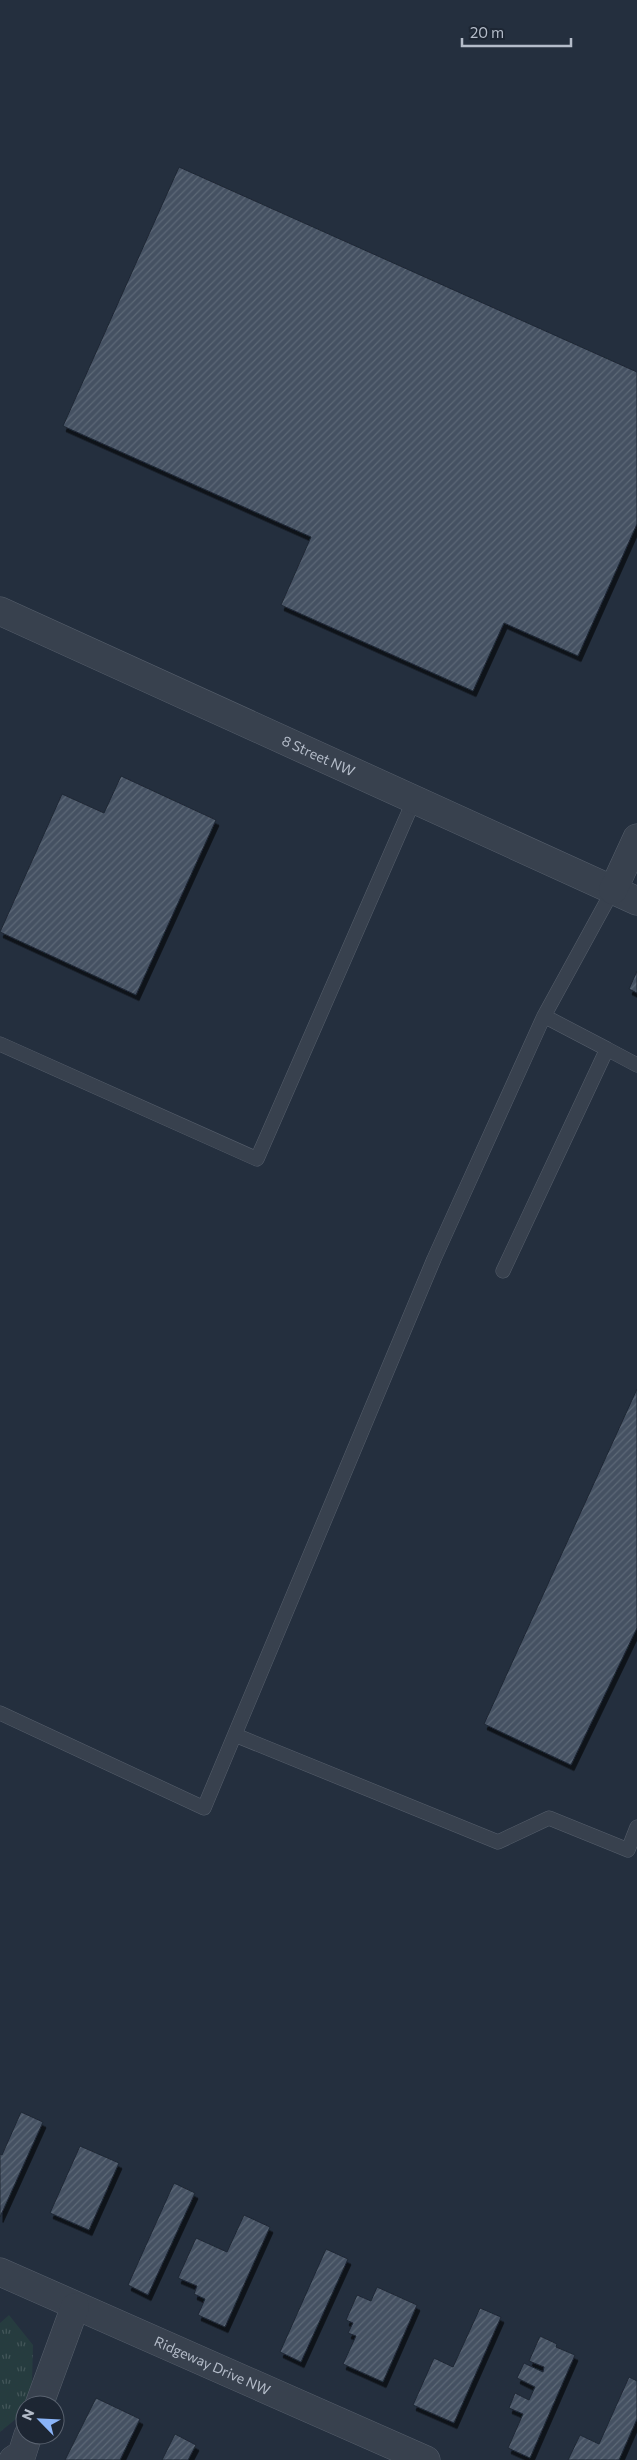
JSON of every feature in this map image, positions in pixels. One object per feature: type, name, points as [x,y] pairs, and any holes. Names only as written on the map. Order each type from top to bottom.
[{"type":"street","name":"8 Street NW","points":[[0,611],[625,896]]},
{"type":"street","points":[[625,896],[637,838]]},
{"type":"street","name":"Ridgeway Drive NW","points":[[0,2272],[426,2460]]},
{"type":"street","points":[[43,2395],[75,2306]]},
{"type":"street","points":[[13,2460],[22,2454],[25,2445]]},
{"type":"lane","points":[[0,1044],[257,1159],[414,800]]},
{"type":"lane","points":[[0,1713],[204,1808],[434,1259],[544,1016],[625,896]]},
{"type":"lane","points":[[544,1016],[637,1064]]},
{"type":"lane","points":[[503,1271],[607,1049]]},
{"type":"lane","points":[[235,1735],[498,1842],[549,1818],[628,1850],[637,1827]]},
{"type":"green space","points":[[9,2315],[33,2345],[32,2383],[28,2395],[15,2395],[15,2420],[0,2432],[0,2323]]},
{"type":"building","points":[[179,167],[637,372],[637,524],[578,656],[504,623],[473,691],[281,605],[311,537],[63,426]]},
{"type":"building","points":[[121,776],[216,820],[136,995],[0,932],[62,794],[104,813]]},
{"type":"building","points":[[637,971],[637,993],[629,989]]},
{"type":"building","points":[[637,1389],[637,1628],[571,1765],[484,1724]]},
{"type":"building","points":[[21,2112],[43,2122],[0,2217],[0,2154],[2,2155]]},
{"type":"building","points":[[80,2146],[119,2163],[89,2230],[50,2213]]},
{"type":"building","points":[[174,2183],[195,2193],[148,2295],[128,2285]]},
{"type":"building","points":[[244,2215],[270,2227],[225,2327],[198,2315],[205,2299],[194,2294],[197,2286],[178,2278],[196,2238],[227,2252]]},
{"type":"building","points":[[326,2249],[348,2259],[301,2362],[280,2352]]},
{"type":"building","points":[[377,2287],[417,2305],[383,2382],[343,2364],[356,2336],[348,2333],[353,2323],[346,2320],[357,2295],[371,2301]]},
{"type":"building","points":[[480,2308],[501,2317],[454,2423],[413,2405],[434,2358],[453,2367]]},
{"type":"building","points":[[540,2336],[557,2344],[556,2347],[575,2355],[530,2458],[508,2448],[523,2414],[509,2408],[515,2393],[529,2400],[535,2387],[517,2378],[524,2363],[543,2372],[544,2367],[529,2361]]},
{"type":"building","points":[[629,2377],[637,2381],[637,2419],[619,2460],[568,2460],[580,2435],[599,2444]]},
{"type":"building","points":[[96,2398],[140,2419],[120,2460],[65,2460]]},
{"type":"building","points":[[175,2434],[196,2445],[188,2460],[162,2460]]}]
